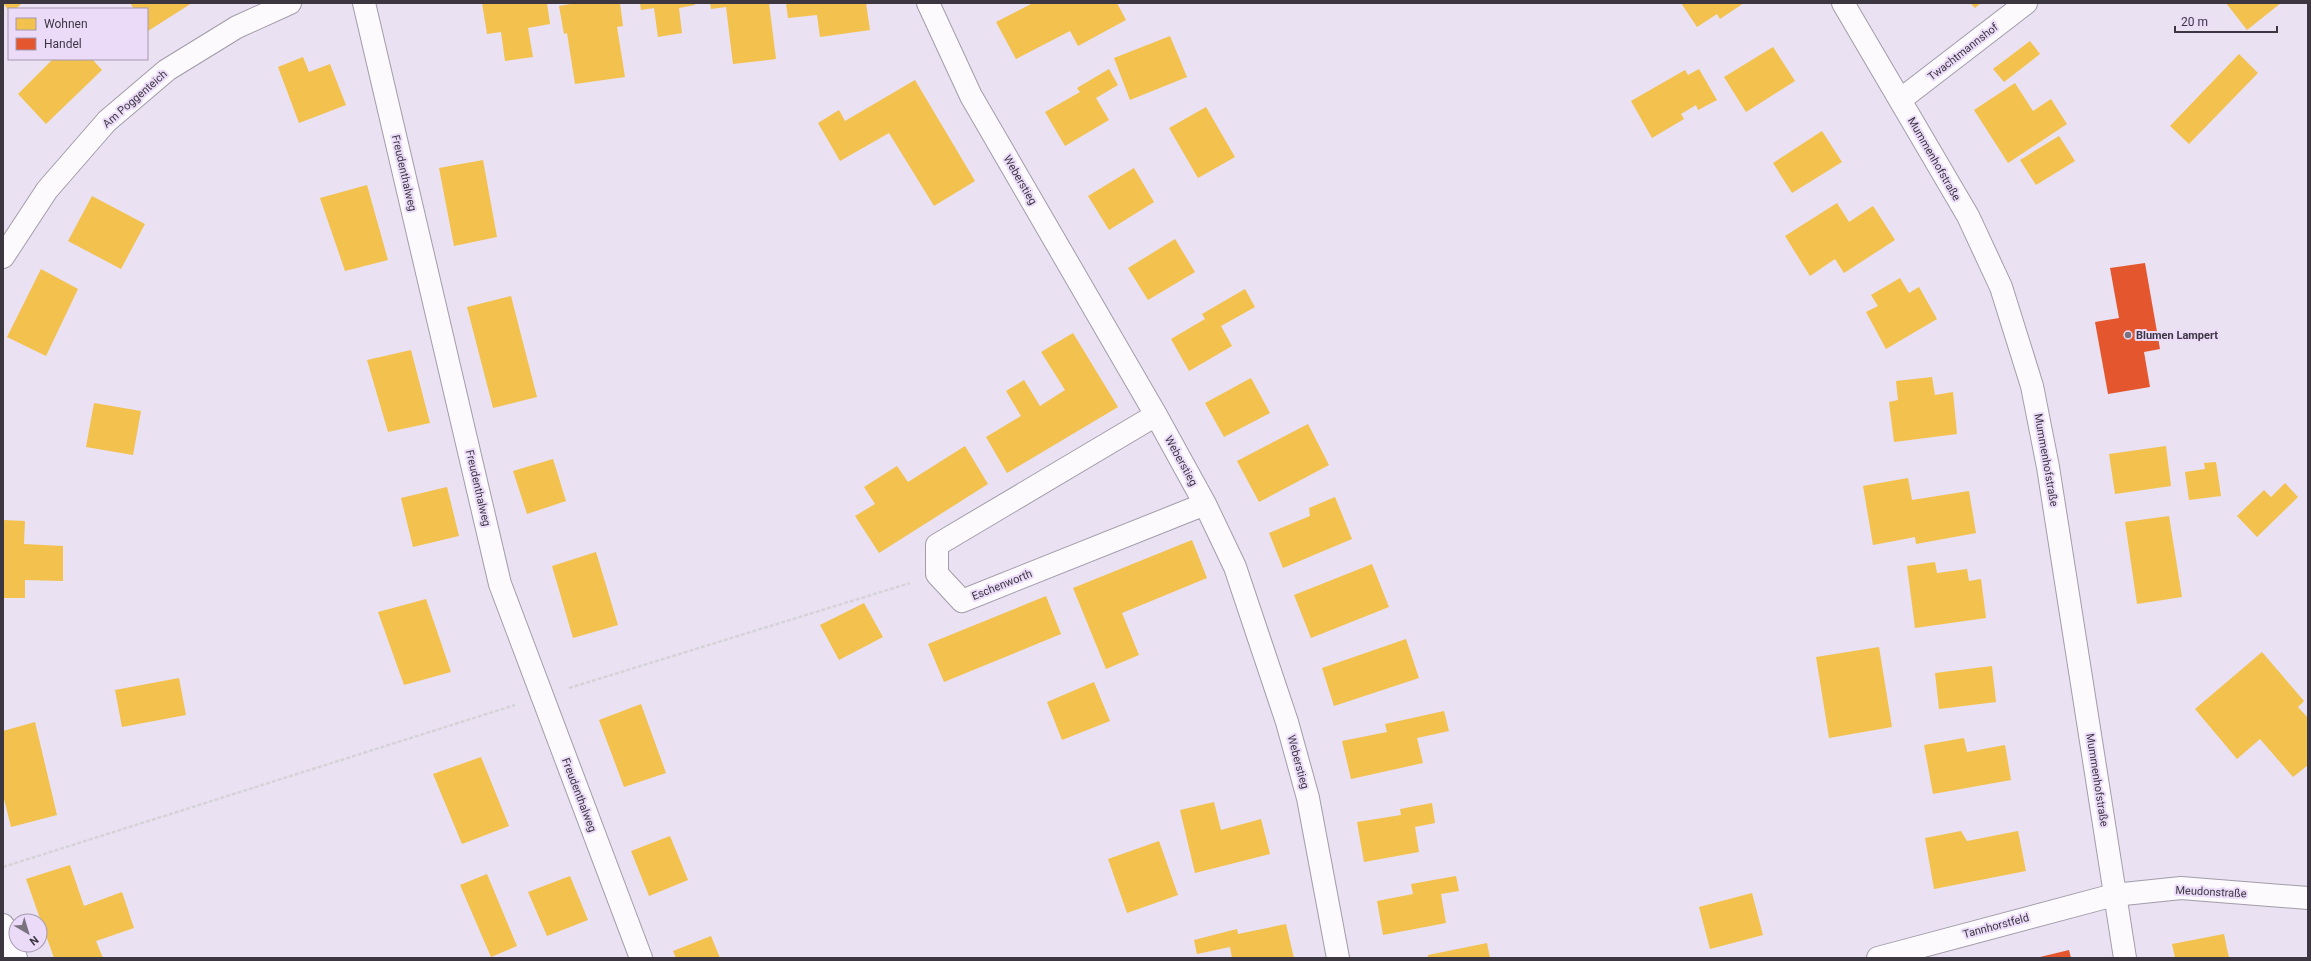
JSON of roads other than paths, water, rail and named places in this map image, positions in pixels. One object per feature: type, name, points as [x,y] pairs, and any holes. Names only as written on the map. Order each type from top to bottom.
[{"type":"street","name":"Am Poggenteich","points":[[3,257],[47,190],[107,121],[167,70],[236,27],[290,3]]},
{"type":"street","name":"Freudenthalweg","points":[[364,3],[500,584],[641,958]]},
{"type":"street","name":"Weberstieg","points":[[928,3],[971,96],[1156,415],[1205,504],[1235,567],[1287,722],[1308,798],[1338,958]]},
{"type":"street","name":"Mummenhofstraße","points":[[1843,3],[1968,216],[2001,287],[2032,386],[2048,467],[2125,958]]},
{"type":"street","name":"Twachtmannshof","points":[[1900,100],[2026,3]]},
{"type":"street","name":"Eschenworth","points":[[1156,415],[937,545],[938,574],[962,600],[1205,504]]},
{"type":"street","name":"Meudonstraße","points":[[2114,895],[2181,888],[2308,898]]},
{"type":"street","name":"Tannhorstfeld","points":[[1878,958],[2114,895]]},
{"type":"street","points":[[3,925],[16,958]]},
{"type":"place","name":"Blumen Lampert","points":[[2128,335]]}]
